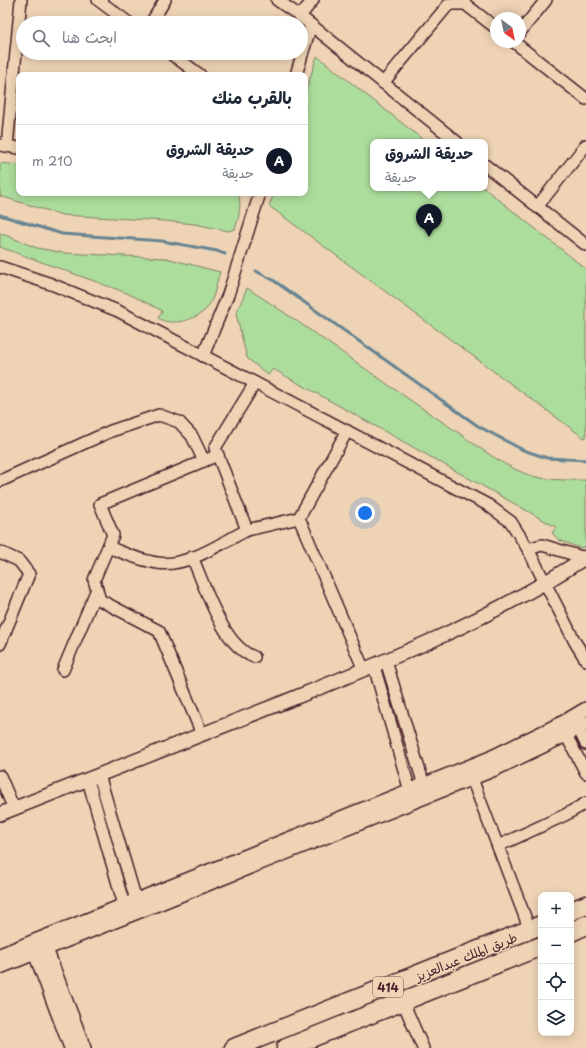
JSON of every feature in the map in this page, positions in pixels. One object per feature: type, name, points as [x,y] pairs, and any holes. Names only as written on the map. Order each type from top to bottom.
[{"type":"highway","points":[[574,910],[586,905]]},
{"type":"highway","points":[[574,931],[586,925]]},
{"type":"highway","name":"طريق الملك عبدالعزيز","points":[[234,1048],[536,927]]},
{"type":"highway","name":"طريق الملك عبدالعزيز","points":[[286,1048],[538,947]]},
{"type":"street","points":[[19,16],[21,0]]},
{"type":"street","points":[[98,0],[120,16]]},
{"type":"street","points":[[156,16],[166,0]]},
{"type":"street","points":[[277,0],[300,16],[312,0]]},
{"type":"street","points":[[526,25],[546,0]]},
{"type":"street","points":[[383,83],[450,2],[465,4],[490,23]]},
{"type":"street","points":[[308,23],[453,139]]},
{"type":"street","points":[[308,35],[311,25]]},
{"type":"street","points":[[16,43],[4,146],[16,148]]},
{"type":"street","points":[[522,48],[586,99]]},
{"type":"street","points":[[180,60],[196,72]]},
{"type":"street","points":[[297,72],[300,60]]},
{"type":"street","points":[[538,207],[586,145]]},
{"type":"street","points":[[488,167],[586,246]]},
{"type":"street","points":[[203,356],[228,295],[259,196]]},
{"type":"street","points":[[0,267],[52,284],[118,311],[488,505],[511,522],[528,549],[575,642],[586,660]]},
{"type":"street","points":[[247,530],[215,448],[255,383]]},
{"type":"street","points":[[0,481],[111,431],[159,415],[179,422],[192,436],[204,461]]},
{"type":"street","points":[[108,547],[159,564],[171,564],[192,557],[247,530],[299,518],[347,431]]},
{"type":"street","points":[[202,734],[159,631],[100,600],[94,580],[113,535],[100,504],[218,455]]},
{"type":"street","points":[[299,518],[369,668],[410,791]]},
{"type":"street","points":[[528,549],[542,545],[585,558]]},
{"type":"street","points":[[0,552],[19,561],[29,574],[0,644]]},
{"type":"street","points":[[192,557],[230,640],[245,654],[254,657]]},
{"type":"street","points":[[0,814],[386,661],[475,620],[545,584],[585,558]]},
{"type":"street","points":[[63,670],[97,589]]},
{"type":"street","points":[[386,661],[424,785]]},
{"type":"street","points":[[0,967],[39,947],[131,906],[488,759],[564,722],[586,709]]},
{"type":"street","points":[[131,906],[472,779],[496,769],[577,729]]},
{"type":"street","points":[[577,729],[586,744]]},
{"type":"street","points":[[577,729],[586,773]]},
{"type":"street","points":[[0,776],[14,809]]},
{"type":"street","points":[[93,778],[131,906]]},
{"type":"street","points":[[472,779],[498,846],[536,927]]},
{"type":"street","points":[[498,846],[565,815],[586,803]]},
{"type":"street","points":[[0,955],[39,947]]},
{"type":"street","points":[[39,947],[71,1048]]},
{"type":"street","points":[[39,947],[84,1048]]},
{"type":"street","points":[[403,1002],[423,1048]]},
{"type":"green space","points":[[317,56],[422,139],[370,139],[370,191],[488,191],[586,269],[586,438],[269,206],[273,196],[308,196],[308,84]]},
{"type":"green space","points":[[0,163],[16,165],[16,196],[239,196],[240,207],[235,229],[228,231],[195,224],[164,221],[62,215],[0,196]]},
{"type":"green space","points":[[0,233],[37,248],[64,253],[166,258],[220,272],[214,295],[210,304],[203,312],[184,321],[163,321],[158,318],[162,312],[161,310],[127,293],[0,247]]},
{"type":"green space","points":[[247,288],[505,464],[526,474],[541,478],[556,480],[586,480],[586,546],[580,548],[559,540],[552,533],[556,527],[273,369],[268,375],[247,358],[236,314]]},
{"type":"waterway","points":[[0,215],[62,234],[162,241],[217,251],[225,254]]},
{"type":"waterway","points":[[256,271],[273,280],[478,426],[523,450],[547,458],[586,460]]},
{"type":"place","name":"حديقة الشروق","points":[[429,237]]}]
